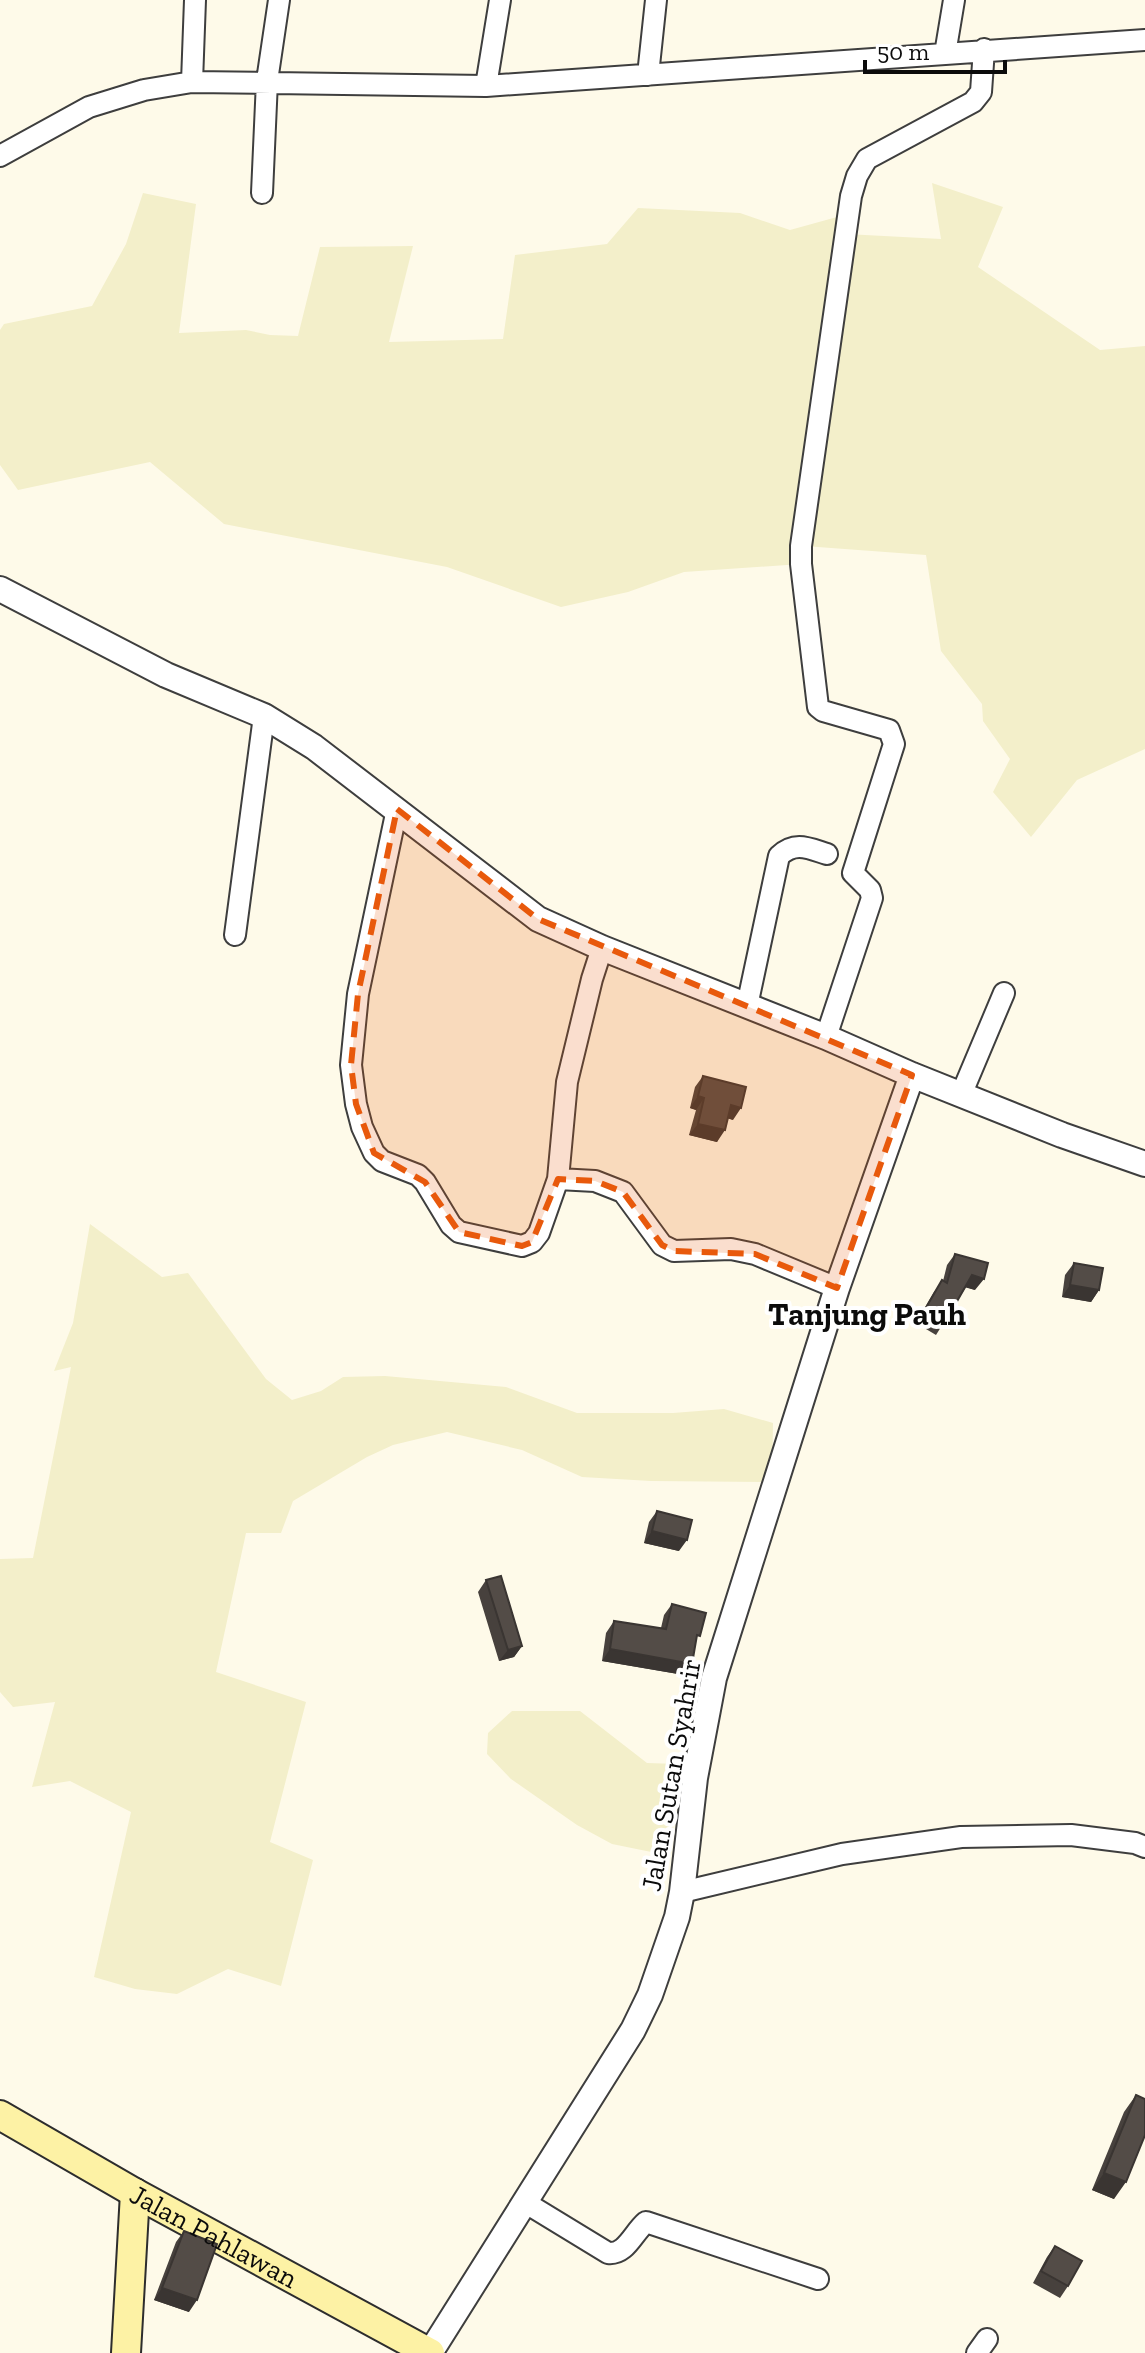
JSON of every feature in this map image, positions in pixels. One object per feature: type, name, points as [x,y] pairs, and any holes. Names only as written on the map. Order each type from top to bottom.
[{"type":"main road","name":"Jalan Pahlawan","points":[[0,2115],[135,2193],[430,2353]]},
{"type":"main road","points":[[126,2353],[135,2193]]},
{"type":"street","points":[[192,82],[195,0]]},
{"type":"street","points":[[262,193],[267,81],[279,0]]},
{"type":"street","points":[[486,86],[500,0]]},
{"type":"street","points":[[648,75],[656,0]]},
{"type":"street","points":[[945,54],[954,0]]},
{"type":"street","points":[[0,156],[89,107],[144,90],[192,82],[486,86],[1145,40]]},
{"type":"street","points":[[826,1037],[872,898],[870,890],[853,873],[894,744],[889,730],[818,707],[801,564],[801,546],[851,196],[857,176],[867,159],[957,114],[973,102],[981,92],[984,49]]},
{"type":"street","points":[[0,589],[166,675],[264,716],[314,747],[538,919],[961,1095],[1145,1164]]},
{"type":"street","points":[[235,935],[264,716]]},
{"type":"street","points":[[397,809],[358,994],[351,1065],[362,1127],[374,1153],[382,1161],[418,1175],[431,1190],[451,1225],[459,1232],[474,1238],[522,1246],[532,1242],[539,1233],[558,1179],[567,1082],[602,948]]},
{"type":"street","points":[[747,1006],[779,856],[787,848],[799,845],[827,854]]},
{"type":"street","points":[[961,1095],[1004,993]]},
{"type":"street","name":"Jalan Sutan Syahrir","points":[[430,2353],[633,2030],[650,1995],[677,1917],[695,1778],[714,1678],[837,1288],[912,1075]]},
{"type":"street","points":[[558,1179],[595,1181],[623,1192],[662,1245],[674,1251],[731,1249],[755,1254],[837,1288]]},
{"type":"street","points":[[682,1892],[842,1854],[961,1837],[1071,1835],[1145,1847]]},
{"type":"street","points":[[526,2203],[608,2253],[622,2250],[646,2222],[818,2279]]},
{"type":"highlighted area","points":[[397,809],[538,919],[912,1075],[837,1288],[755,1254],[674,1251],[662,1245],[623,1192],[595,1181],[558,1179],[532,1242],[522,1246],[459,1232],[425,1182],[374,1153],[356,1104],[351,1065],[358,994]]},
{"type":"shaded area","points":[[932,183],[1003,207],[978,267],[1100,350],[1145,346],[1145,749],[1077,780],[1031,837],[993,792],[1010,759],[983,721],[982,704],[941,651],[926,555],[804,546],[801,564],[684,572],[628,592],[561,607],[447,567],[224,524],[150,462],[18,490],[0,465],[0,330],[4,324],[92,306],[126,244],[143,193],[196,204],[179,333],[246,330],[298,336],[320,247],[413,246],[389,342],[503,339],[515,255],[607,244],[638,208],[740,213],[790,230],[837,217],[846,234],[941,239]]},
{"type":"shaded area","points":[[90,1224],[162,1277],[188,1273],[266,1379],[292,1400],[321,1391],[343,1377],[385,1376],[506,1387],[577,1413],[673,1413],[724,1409],[773,1423],[772,1482],[582,1477],[522,1450],[447,1432],[393,1445],[293,1501],[281,1533],[246,1533],[216,1672],[306,1702],[270,1842],[313,1860],[281,1986],[228,1969],[177,1994],[135,1989],[94,1977],[131,1812],[70,1781],[32,1787],[55,1702],[13,1707],[0,1692],[0,1559],[33,1558],[71,1367],[54,1371],[73,1323]]},
{"type":"shaded area","points":[[512,1711],[580,1711],[647,1763],[678,1764],[671,1856],[612,1844],[577,1825],[511,1779],[487,1754],[488,1733]]},
{"type":"building","points":[[703,1076],[746,1087],[741,1108],[731,1105],[725,1130],[698,1124],[704,1098],[698,1096]]},
{"type":"building","points":[[955,1254],[988,1263],[984,1279],[972,1275],[944,1324],[924,1311],[942,1280],[947,1283]]},
{"type":"building","points":[[1074,1263],[1103,1268],[1099,1290],[1070,1285]]},
{"type":"building","points":[[657,1511],[692,1520],[687,1540],[652,1531]]},
{"type":"building","points":[[501,1576],[522,1646],[508,1650],[486,1580]]},
{"type":"building","points":[[672,1604],[706,1613],[700,1636],[697,1635],[692,1664],[610,1649],[614,1621],[666,1629]]},
{"type":"building","points":[[1136,2095],[1145,2099],[1145,2135],[1126,2182],[1104,2173]]},
{"type":"building","points":[[184,2231],[217,2244],[197,2300],[162,2288]]},
{"type":"building","points":[[1055,2246],[1082,2261],[1068,2286],[1041,2271]]},
{"type":"district","name":"Tanjung Pauh","points":[[867,1314]]}]
